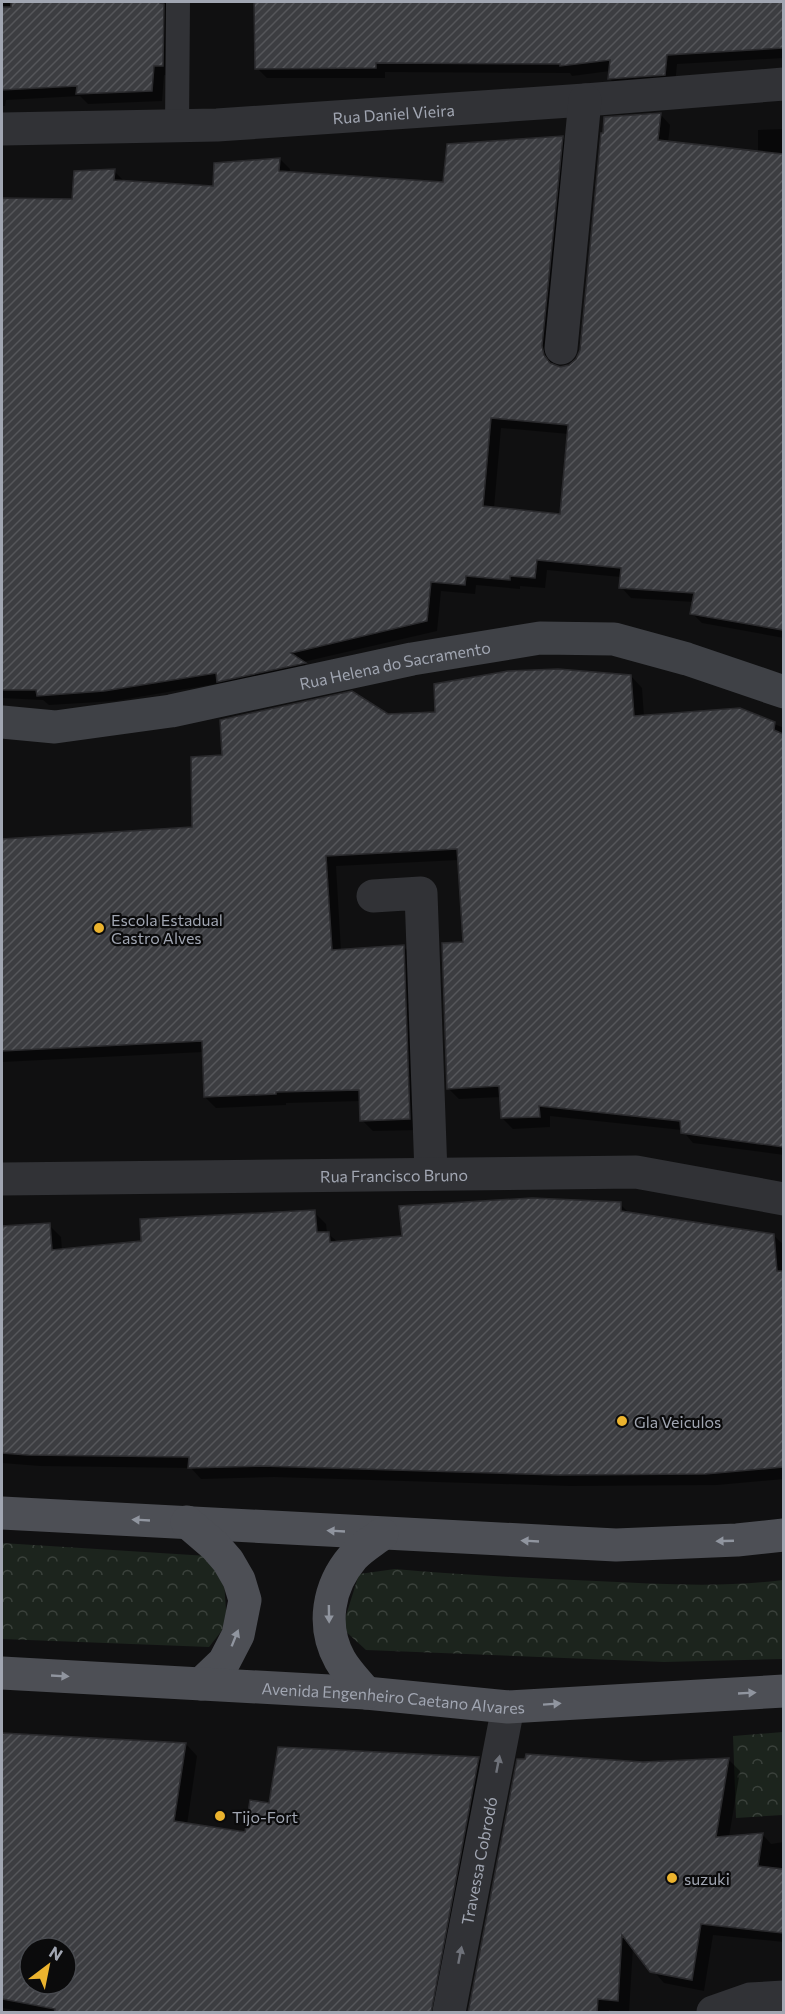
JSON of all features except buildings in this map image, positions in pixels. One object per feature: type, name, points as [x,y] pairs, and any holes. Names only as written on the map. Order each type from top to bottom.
[{"type":"main road","points":[[2,1513],[616,1545],[737,1540],[783,1535]]},
{"type":"main road","points":[[187,1522],[215,1546],[228,1561],[239,1580],[245,1600],[238,1635],[224,1662],[201,1684]]},
{"type":"main road","points":[[366,1693],[341,1661],[330,1636],[329,1604],[341,1574],[354,1556],[382,1534]]},
{"type":"main road","name":"Avenida Engenheiro Caetano Alvares","points":[[2,1673],[366,1693],[508,1707],[783,1691]]},
{"type":"street","name":"Rua Daniel Vieira","points":[[2,129],[217,125],[783,84]]},
{"type":"street","points":[[561,348],[585,100]]},
{"type":"street","name":"Rua Helena do Sacramento","points":[[2,722],[55,727],[171,711],[412,659],[540,638],[614,639],[687,659],[783,692]]},
{"type":"street","points":[[373,896],[421,893],[431,1174]]},
{"type":"street","name":"Rua Francisco Bruno","points":[[2,1179],[636,1172],[783,1199]]},
{"type":"street","name":"Travessa Cobrodó","points":[[449,2013],[508,1707]]},
{"type":"street","points":[[713,2013],[750,1999],[783,1997]]},
{"type":"lane","points":[[177,126],[178,2]]},
{"type":"green space","points":[[2,1543],[208,1556],[224,1581],[227,1624],[209,1647],[2,1639]]},
{"type":"green space","points":[[395,1569],[667,1584],[713,1585],[783,1580],[784,1659],[664,1662],[366,1650],[342,1628],[359,1574]]},
{"type":"green space","points":[[783,1732],[783,1815],[736,1818],[733,1736]]},
{"type":"place","name":"Escola Estadual Castro Alves","points":[[99,928]]},
{"type":"place","name":"Gla Veiculos","points":[[622,1421]]},
{"type":"place","name":"Tijo-Fort","points":[[220,1816]]},
{"type":"place","name":"suzuki","points":[[672,1878]]}]
